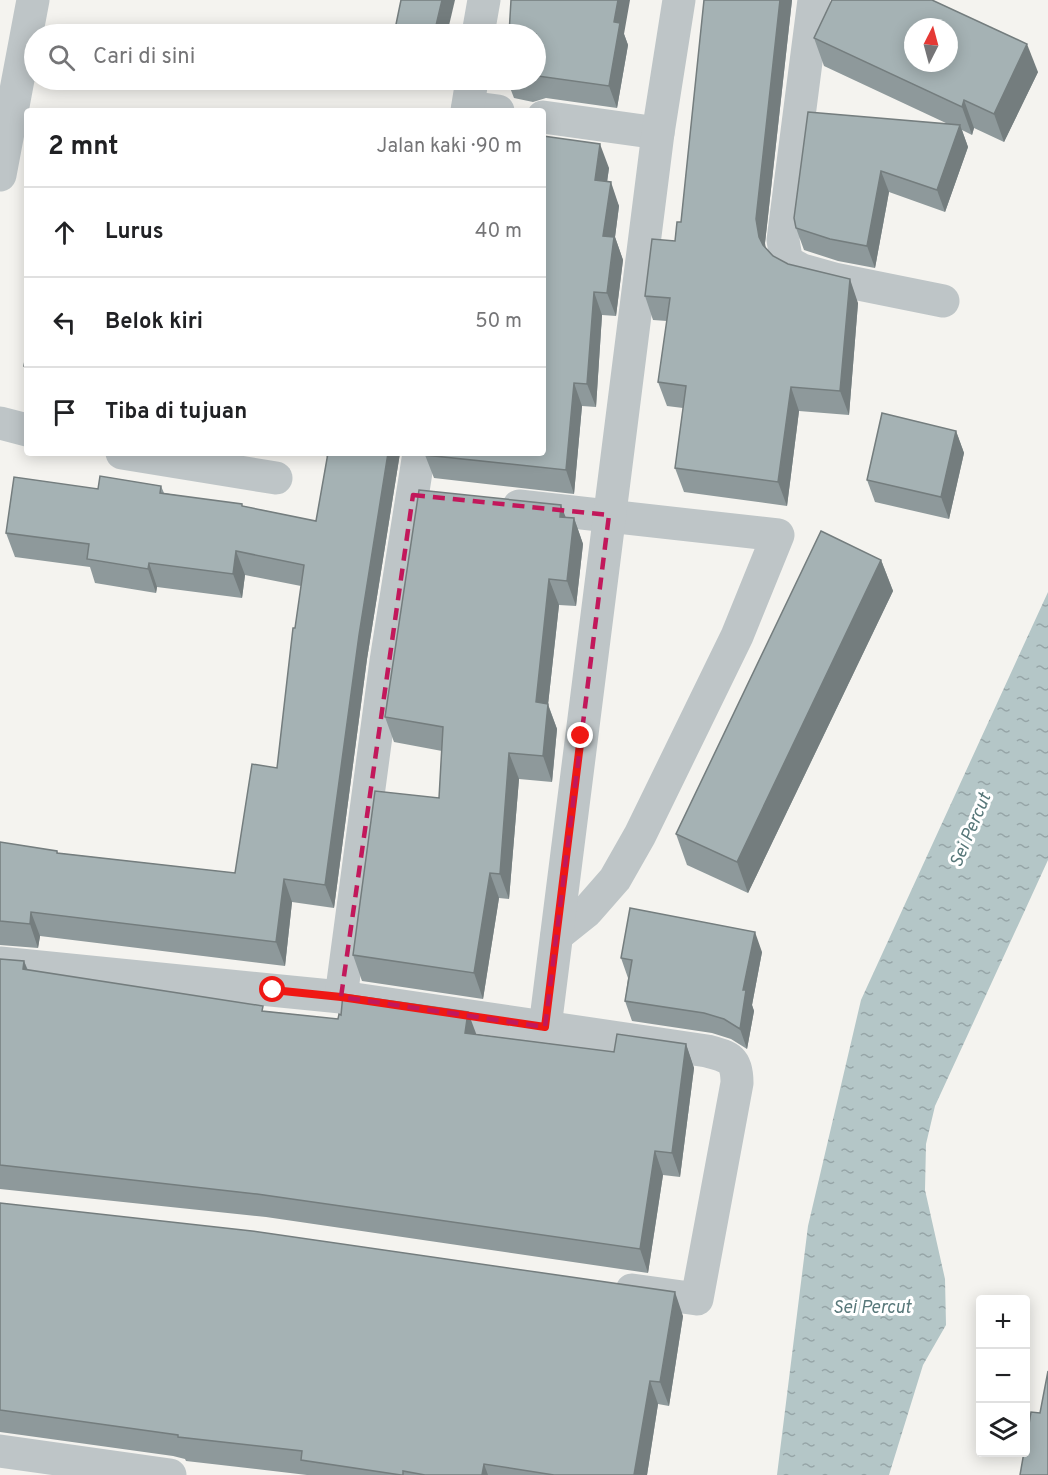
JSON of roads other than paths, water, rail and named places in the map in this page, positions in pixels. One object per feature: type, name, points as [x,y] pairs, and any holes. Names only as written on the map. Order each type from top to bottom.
[{"type":"street","points":[[28,24],[33,0]]},
{"type":"street","points":[[480,24],[484,0]]},
{"type":"street","points":[[545,1027],[658,133],[679,0]]},
{"type":"street","points":[[814,0],[783,240],[786,258],[802,270],[834,279],[943,301]]},
{"type":"street","points":[[0,175],[24,48]]},
{"type":"street","points":[[546,117],[658,133]]},
{"type":"street","points":[[0,423],[24,429]]},
{"type":"street","points":[[140,456],[276,478]]},
{"type":"street","points":[[341,997],[386,662],[425,496],[419,456]]},
{"type":"street","points":[[494,503],[778,535],[737,636],[640,835],[615,879],[587,911],[557,935]]},
{"type":"street","points":[[0,963],[341,997],[707,1051],[726,1056],[736,1068],[735,1094],[697,1299],[603,1286]]},
{"type":"street","points":[[0,1451],[170,1475]]},
{"type":"water","name":"Sei Percut","points":[[1048,592],[1048,860],[935,1106],[926,1144],[925,1190],[945,1279],[946,1325],[923,1365],[889,1475],[777,1475],[808,1226],[861,1000]]}]
